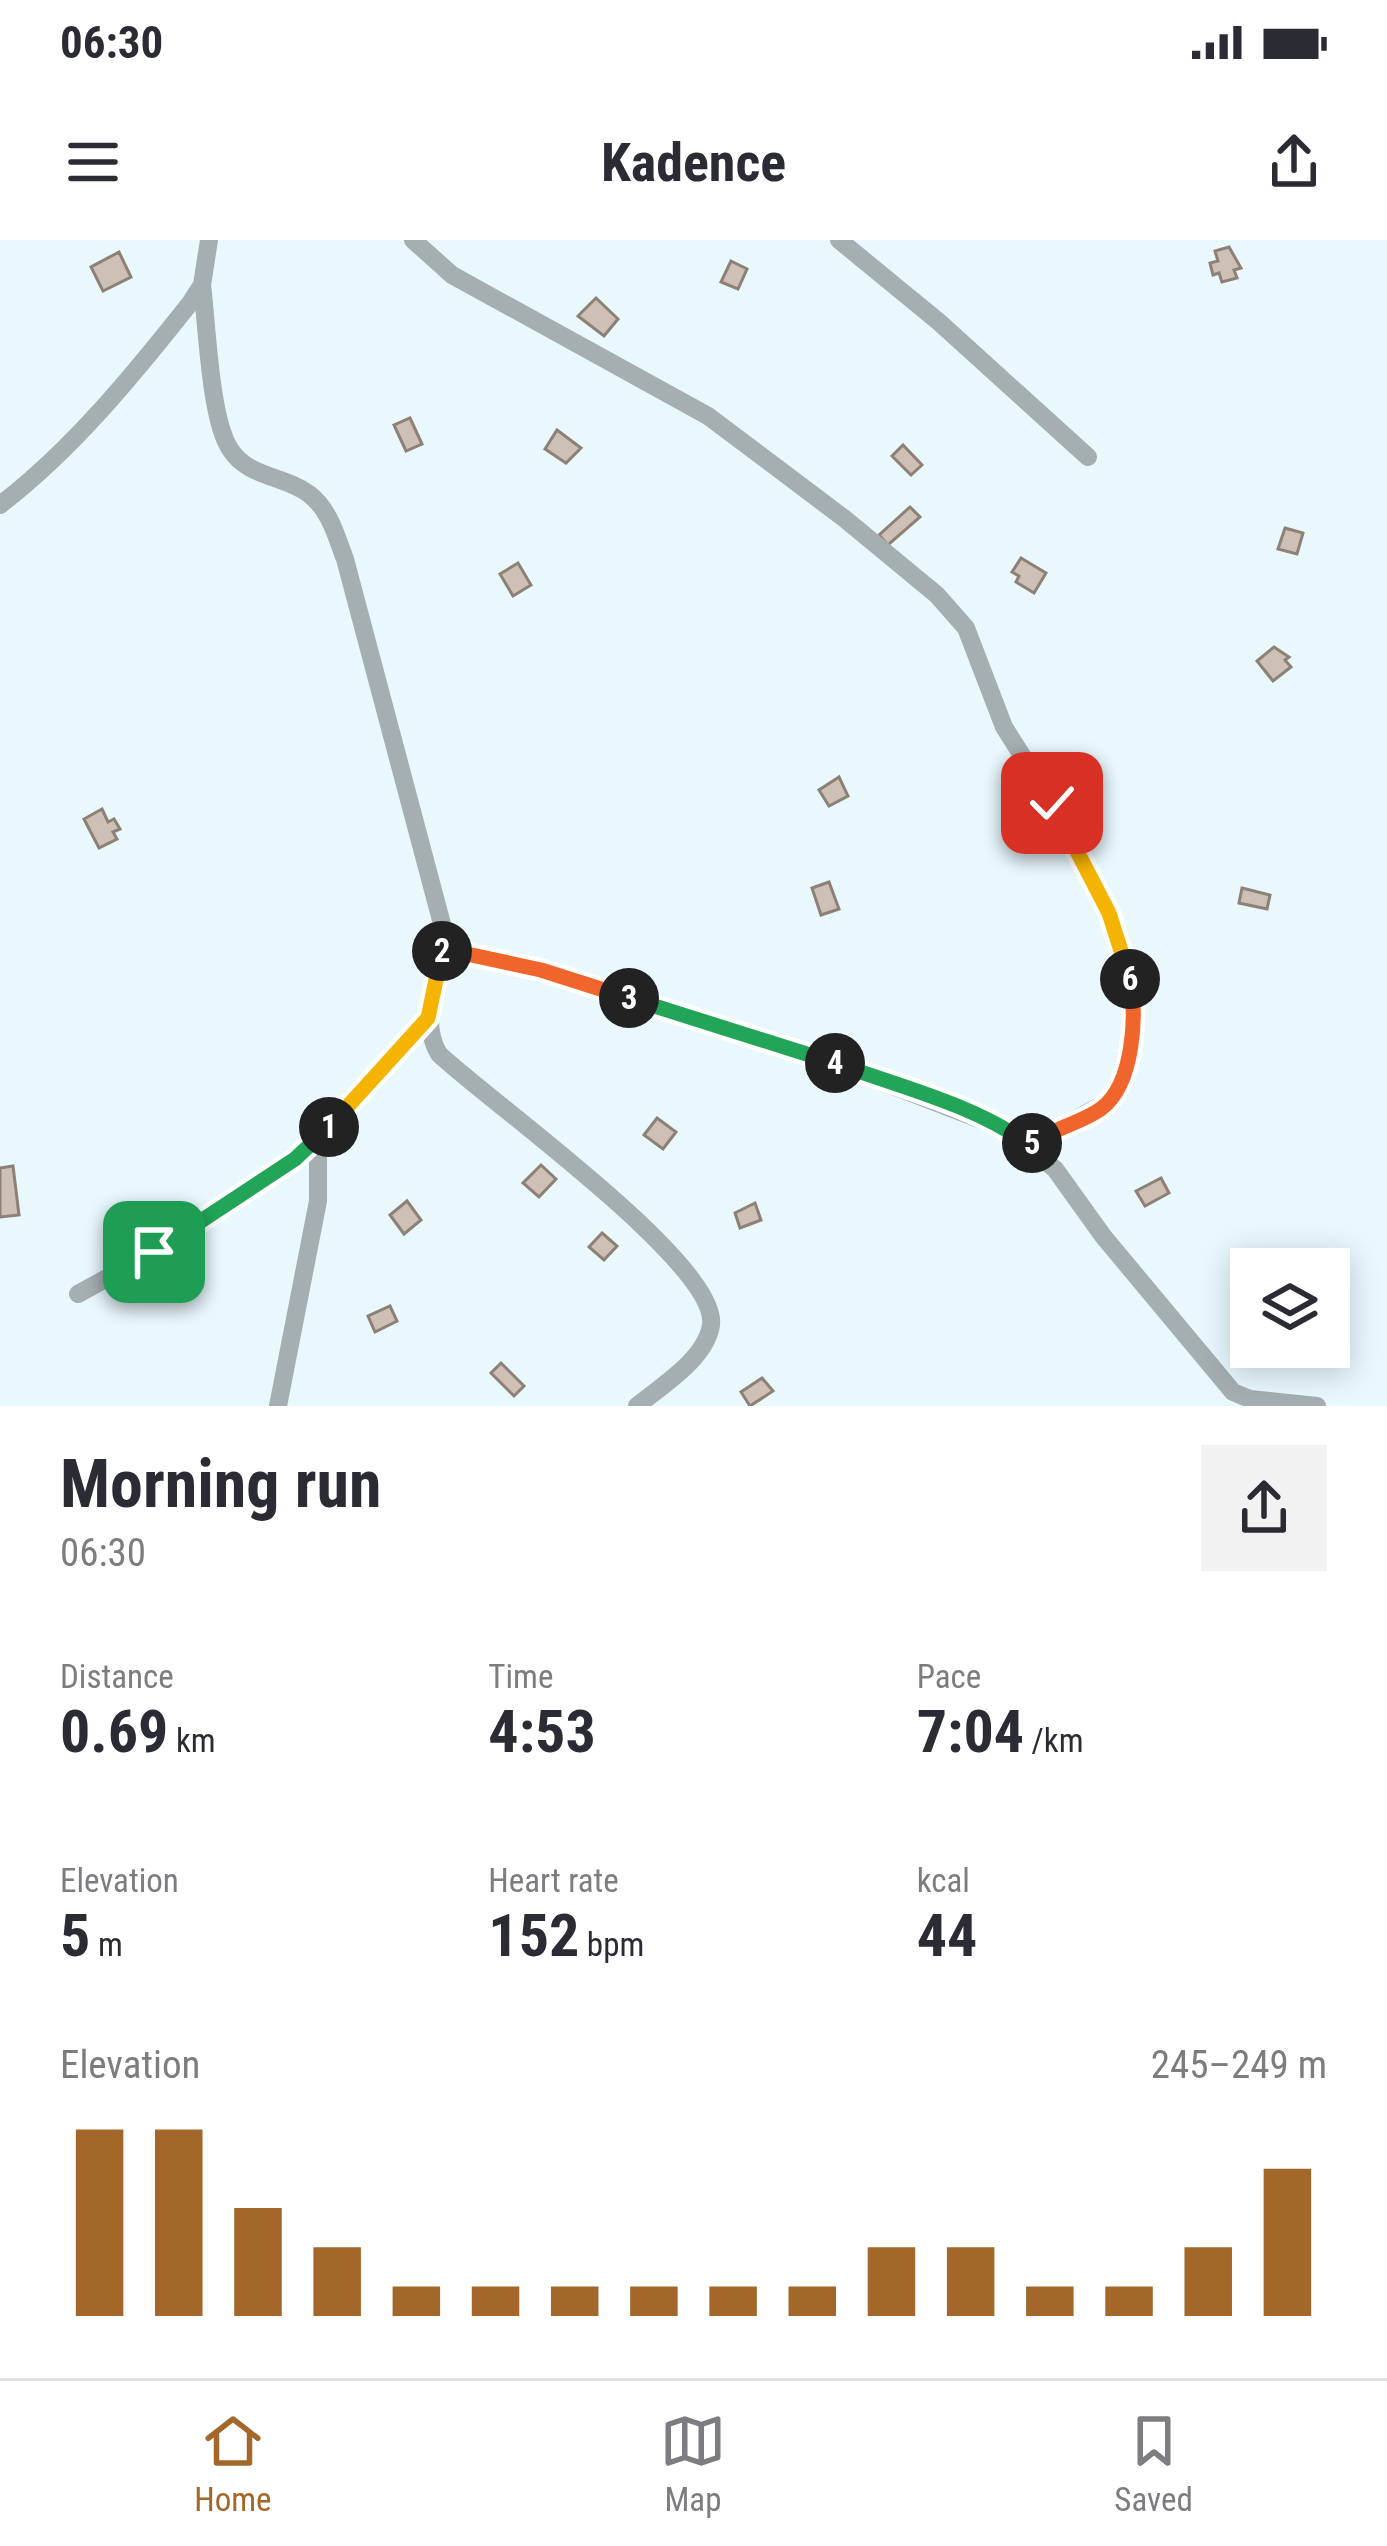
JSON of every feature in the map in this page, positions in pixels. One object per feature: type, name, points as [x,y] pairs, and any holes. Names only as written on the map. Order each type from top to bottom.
[{"type":"street","points":[[209,240],[202,285],[215,392],[227,445],[252,470],[293,485],[318,502],[345,559],[445,934],[428,1018],[430,1039],[439,1054],[661,1243],[706,1298],[711,1322],[705,1342],[637,1406]]},
{"type":"street","points":[[413,240],[431,260],[470,286],[708,416],[845,519],[937,595],[966,628],[1004,727],[1066,825],[1109,913],[1128,968],[1136,1012],[1122,1074],[1109,1101],[1029,1145]]},
{"type":"street","points":[[838,240],[894,283],[1088,457]]},
{"type":"street","points":[[0,505],[77,434],[169,330],[202,285]]},
{"type":"street","points":[[445,934],[467,954],[541,970],[830,1061],[992,1123],[1029,1145],[1054,1169],[1103,1236],[1233,1392],[1250,1399],[1317,1406]]},
{"type":"street","points":[[78,1294],[154,1252],[318,1139],[428,1018]]},
{"type":"street","points":[[278,1406],[318,1201],[318,1139]]},
{"type":"building","points":[[1229,247],[1241,268],[1234,270],[1237,278],[1222,282],[1219,273],[1213,275],[1210,263],[1218,261],[1215,251]]},
{"type":"building","points":[[119,252],[131,277],[103,291],[91,267]]},
{"type":"building","points":[[731,261],[747,269],[738,289],[721,282]]},
{"type":"building","points":[[596,298],[618,319],[604,336],[578,316]]},
{"type":"building","points":[[410,418],[422,444],[406,451],[394,425]]},
{"type":"building","points":[[557,430],[581,448],[566,463],[545,449]]},
{"type":"building","points":[[903,445],[922,465],[911,475],[892,456]]},
{"type":"building","points":[[910,507],[920,517],[888,545],[879,535]]},
{"type":"building","points":[[1285,528],[1303,533],[1297,554],[1278,549]]},
{"type":"building","points":[[1021,558],[1046,573],[1034,593],[1016,582],[1019,576],[1012,572]]},
{"type":"building","points":[[518,563],[531,585],[513,596],[500,574]]},
{"type":"building","points":[[1274,647],[1289,657],[1285,660],[1291,667],[1273,681],[1257,661]]},
{"type":"building","points":[[839,777],[848,796],[829,806],[819,790]]},
{"type":"building","points":[[102,809],[108,822],[114,819],[120,829],[113,832],[117,839],[99,848],[84,819]]},
{"type":"building","points":[[829,882],[839,909],[821,915],[812,888]]},
{"type":"building","points":[[1242,888],[1270,895],[1267,909],[1239,903]]},
{"type":"building","points":[[657,1118],[676,1132],[663,1149],[644,1135]]},
{"type":"building","points":[[541,1165],[556,1179],[539,1197],[523,1183]]},
{"type":"building","points":[[13,1166],[19,1215],[0,1217],[0,1168]]},
{"type":"building","points":[[1161,1178],[1169,1193],[1145,1206],[1136,1191]]},
{"type":"building","points":[[407,1201],[421,1220],[404,1234],[390,1215]]},
{"type":"building","points":[[755,1203],[761,1220],[740,1228],[735,1213]]},
{"type":"building","points":[[602,1233],[617,1246],[604,1260],[589,1247]]},
{"type":"building","points":[[390,1306],[397,1321],[375,1332],[368,1316]]},
{"type":"building","points":[[501,1363],[524,1386],[514,1396],[491,1373]]},
{"type":"building","points":[[762,1378],[773,1391],[750,1406],[741,1392]]},
{"type":"route","points":[[154,1252],[318,1139],[428,1018],[445,934],[467,954],[541,970],[810,1054],[1005,1129],[1029,1145],[1092,1114],[1114,1093],[1136,1012],[1128,968],[1109,913],[1052,803]]}]
